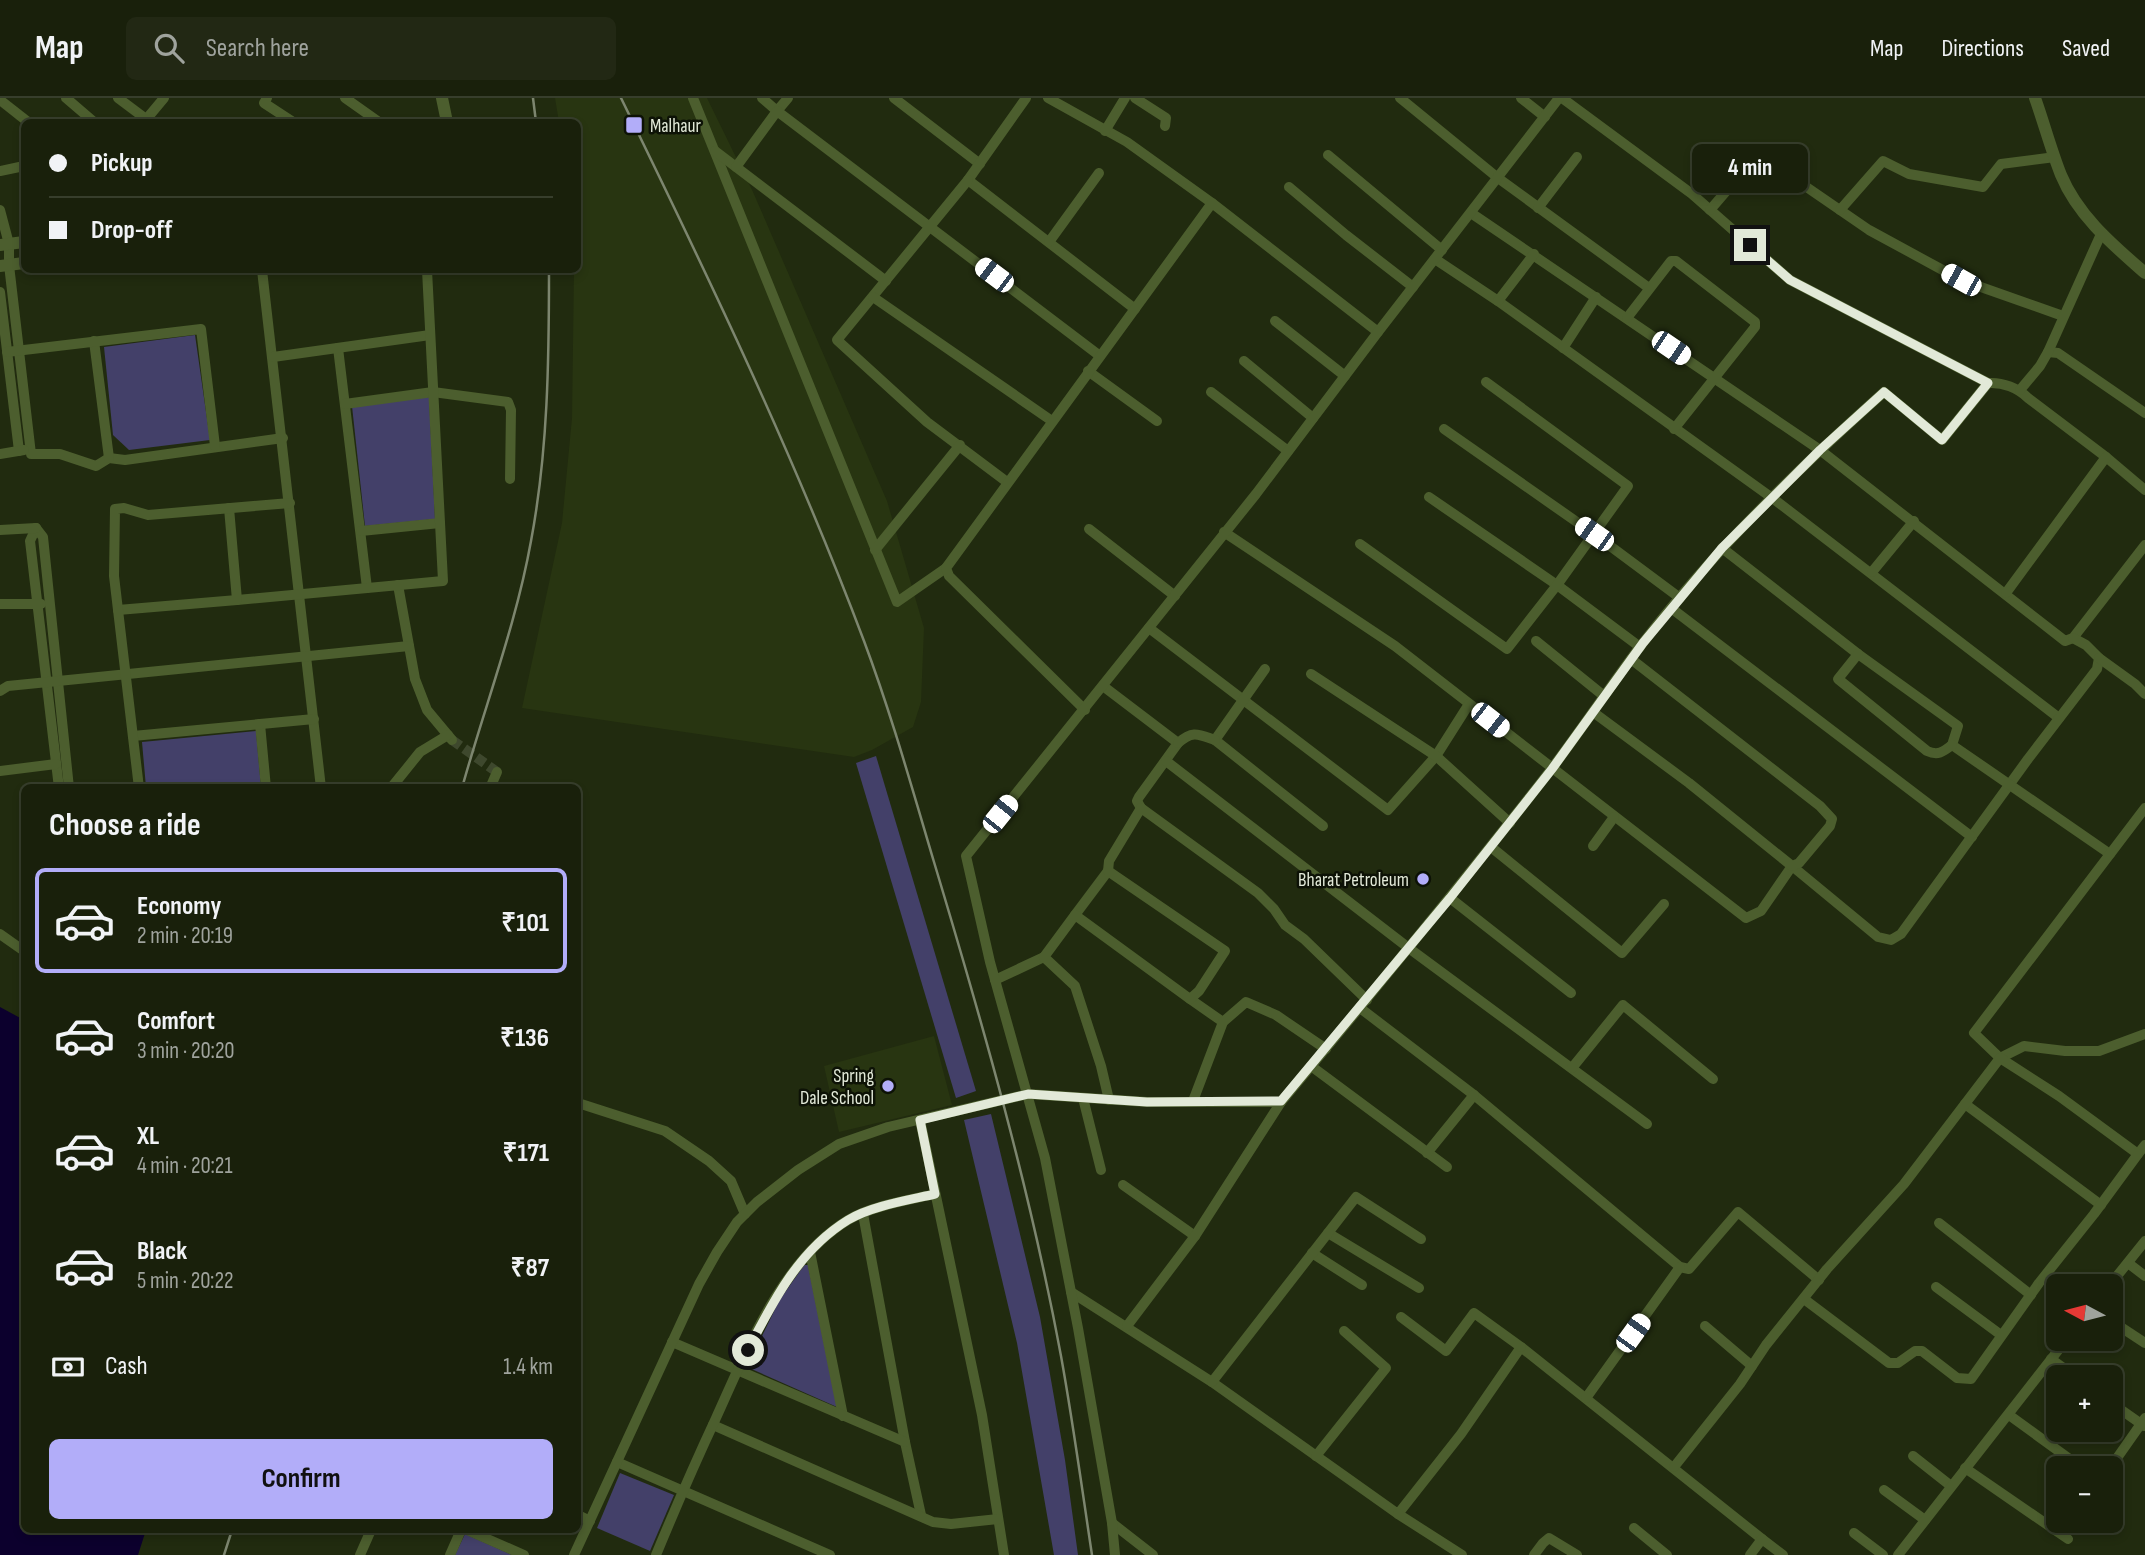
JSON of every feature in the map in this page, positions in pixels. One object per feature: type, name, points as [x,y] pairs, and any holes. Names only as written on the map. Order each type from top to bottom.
[{"type":"street","points":[[16,98],[4,103],[24,119]]},
{"type":"street","points":[[66,98],[90,119]]},
{"type":"street","points":[[118,98],[143,119]]},
{"type":"street","points":[[147,119],[164,98]]},
{"type":"street","points":[[267,98],[264,103],[288,119]]},
{"type":"street","points":[[345,98],[375,119]]},
{"type":"street","points":[[442,98],[446,119]]},
{"type":"street","points":[[693,98],[897,602],[946,568],[1212,203]]},
{"type":"street","points":[[762,98],[1100,356]]},
{"type":"street","points":[[736,167],[788,98]]},
{"type":"street","points":[[894,98],[979,164]]},
{"type":"street","points":[[1007,482],[927,422],[837,340],[968,180],[1026,98]]},
{"type":"street","points":[[1048,98],[1127,142],[1212,203],[1378,332]]},
{"type":"street","points":[[1105,131],[1125,98]]},
{"type":"street","points":[[1135,98],[1166,118],[1165,126]]},
{"type":"street","points":[[1400,98],[1498,178],[1648,288]]},
{"type":"street","points":[[1521,98],[1545,117]]},
{"type":"street","points":[[1115,1555],[1112,1523],[1045,1158],[995,980],[966,856],[1288,451],[1561,98],[1710,210],[1790,280],[1988,383],[1996,382],[2020,390],[2145,490]]},
{"type":"street","points":[[2035,98],[2062,177],[2101,234],[2145,273]]},
{"type":"street","points":[[715,150],[886,281]]},
{"type":"street","points":[[1328,155],[1442,250]]},
{"type":"street","points":[[1840,210],[1883,162],[1909,174],[1983,187],[2001,164],[2055,157]]},
{"type":"street","points":[[1538,208],[1577,158]]},
{"type":"street","points":[[1710,210],[1753,160],[1789,175],[1869,230],[1961,280],[2063,316]]},
{"type":"street","points":[[0,171],[21,167]]},
{"type":"street","points":[[1049,242],[1099,173]]},
{"type":"street","points":[[968,180],[1135,309]]},
{"type":"street","points":[[1289,187],[1413,287]]},
{"type":"street","points":[[0,210],[4,266],[19,350],[31,452]]},
{"type":"street","points":[[1471,213],[1820,450],[2065,641],[2073,639],[2141,558],[2145,545]]},
{"type":"street","points":[[2020,390],[2048,352],[2101,234]]},
{"type":"street","points":[[1498,301],[1534,254]]},
{"type":"street","points":[[1435,259],[1498,301],[1872,572],[2059,718]]},
{"type":"street","points":[[1627,318],[1671,261],[1676,261],[1755,322],[1755,327],[1674,429]]},
{"type":"street","points":[[262,273],[321,784]]},
{"type":"street","points":[[118,610],[443,581],[427,273]]},
{"type":"street","points":[[0,292],[19,451]]},
{"type":"street","points":[[873,297],[1052,421]]},
{"type":"street","points":[[1563,348],[1597,297]]},
{"type":"street","points":[[1275,321],[1345,376]]},
{"type":"street","points":[[7,352],[201,329],[215,446]]},
{"type":"street","points":[[273,357],[430,335]]},
{"type":"street","points":[[94,341],[109,458]]},
{"type":"street","points":[[338,348],[367,588]]},
{"type":"street","points":[[2048,352],[2058,353],[2145,413]]},
{"type":"street","points":[[1244,361],[1313,418]]},
{"type":"street","points":[[1088,371],[1157,421]]},
{"type":"street","points":[[1360,544],[1507,649],[1558,585],[1628,486],[1486,382]]},
{"type":"street","points":[[1127,1326],[1195,1236],[1281,1101],[1410,949],[1552,769],[1640,647],[1722,548],[1820,450],[1884,392],[1942,440],[1988,383]]},
{"type":"street","points":[[345,404],[433,392],[508,402],[510,480]]},
{"type":"street","points":[[1211,392],[1288,451]]},
{"type":"street","points":[[1444,429],[1680,598]]},
{"type":"street","points":[[0,454],[19,451],[60,454],[96,466],[109,458],[125,460],[283,438]]},
{"type":"street","points":[[876,551],[960,445]]},
{"type":"street","points":[[2006,593],[2106,457]]},
{"type":"street","points":[[1429,497],[1558,585],[1640,647]]},
{"type":"street","points":[[139,784],[114,576],[115,509],[124,508],[148,515],[290,503]]},
{"type":"street","points":[[229,508],[237,600]]},
{"type":"street","points":[[1872,572],[1914,521]]},
{"type":"street","points":[[360,531],[440,523]]},
{"type":"street","points":[[0,530],[36,528],[43,537],[43,604],[68,784]]},
{"type":"street","points":[[1089,529],[1174,596]]},
{"type":"street","points":[[1224,532],[1395,646],[1746,918],[1760,911],[1792,866],[1799,863],[1830,826],[1832,819],[1631,659]]},
{"type":"street","points":[[1722,548],[1857,654],[1958,726],[1952,745],[1934,755],[1927,751],[1838,679],[1857,654]]},
{"type":"street","points":[[946,568],[949,576],[1084,710]]},
{"type":"street","points":[[394,784],[421,752],[450,737],[427,710],[415,679],[398,585]]},
{"type":"street","points":[[0,604],[43,604]]},
{"type":"street","points":[[1671,608],[1972,837]]},
{"type":"street","points":[[1149,628],[1388,810],[1436,756],[1469,704]]},
{"type":"street","points":[[2073,639],[2086,645],[2145,694]]},
{"type":"street","points":[[1536,641],[1604,696]]},
{"type":"street","points":[[0,691],[8,686],[52,681],[409,646]]},
{"type":"street","points":[[1593,712],[1689,783],[1878,937],[1891,940],[1902,934],[2097,669],[2099,658]]},
{"type":"street","points":[[1216,740],[1265,669]]},
{"type":"street","points":[[1311,674],[1436,756],[1510,822]]},
{"type":"street","points":[[52,681],[58,784]]},
{"type":"street","points":[[1103,686],[1178,743]]},
{"type":"street","points":[[133,736],[314,719]]},
{"type":"street","points":[[260,724],[266,784]]},
{"type":"street","points":[[1324,826],[1300,810],[1216,740],[1193,734],[1186,735],[1178,743],[1137,802],[1141,808],[1258,893],[1275,909],[1284,925],[1304,939],[1367,1000]]},
{"type":"street","points":[[1952,745],[2110,854]]},
{"type":"street","points":[[1166,761],[1410,949],[1647,1124]]},
{"type":"street","points":[[0,771],[56,764]]},
{"type":"street","points":[[492,784],[497,772]]},
{"type":"street","points":[[995,980],[1044,957],[1108,871],[1109,861],[1141,808]]},
{"type":"street","points":[[2138,1154],[2059,1096],[2000,1058],[1974,1033],[2144,810]]},
{"type":"street","points":[[1593,846],[1614,817]]},
{"type":"street","points":[[1491,846],[1622,953],[1664,904]]},
{"type":"street","points":[[1108,871],[1225,951],[1199,991],[1190,999]]},
{"type":"street","points":[[1450,898],[1572,993]]},
{"type":"street","points":[[1075,915],[1223,1022]]},
{"type":"street","points":[[0,934],[21,949]]},
{"type":"street","points":[[1044,957],[1075,986],[1101,1066],[1108,1100]]},
{"type":"street","points":[[1193,1101],[1223,1022],[1246,1002],[1276,1015],[1326,1049]]},
{"type":"street","points":[[1572,1068],[1623,1005],[1713,1079]]},
{"type":"street","points":[[1360,1008],[1474,1095],[1680,1267],[1689,1269],[1698,1261],[1738,1212],[1819,1280]]},
{"type":"street","points":[[1674,1467],[1838,1256],[1904,1184],[2000,1058],[2024,1046],[2065,1051],[2099,1051],[2145,1034]]},
{"type":"street","points":[[1311,1066],[1447,1167]]},
{"type":"street","points":[[574,1555],[710,1263],[745,1214],[797,1170],[839,1144],[888,1127],[1028,1094],[1147,1102],[1281,1101]]},
{"type":"street","points":[[1427,1153],[1474,1095]]},
{"type":"street","points":[[1083,1098],[1101,1170]]},
{"type":"street","points":[[581,1104],[665,1131],[709,1161],[731,1181],[745,1214]]},
{"type":"street","points":[[1965,1104],[2101,1205]]},
{"type":"street","points":[[920,1120],[982,1415],[1004,1555]]},
{"type":"street","points":[[1804,1299],[1889,1363],[1898,1363],[1915,1351],[1922,1351],[1963,1380],[1973,1377],[2001,1335],[2145,1145]]},
{"type":"street","points":[[1123,1185],[1195,1236]]},
{"type":"street","points":[[656,1555],[737,1370],[779,1290],[810,1252],[849,1219],[889,1205],[935,1194]]},
{"type":"street","points":[[1212,1382],[1356,1197],[1421,1239]]},
{"type":"street","points":[[863,1214],[921,1515]]},
{"type":"street","points":[[1940,1223],[2031,1295]]},
{"type":"street","points":[[1328,1233],[1419,1288]]},
{"type":"street","points":[[2119,1274],[2145,1241]]},
{"type":"street","points":[[810,1252],[843,1416]]},
{"type":"street","points":[[1312,1253],[1362,1285]]},
{"type":"street","points":[[2128,1263],[2145,1276]]},
{"type":"street","points":[[1586,1398],[1680,1267]]},
{"type":"street","points":[[1936,1287],[2001,1335]]},
{"type":"street","points":[[1071,1292],[1212,1382],[1398,1514],[1462,1555]]},
{"type":"street","points":[[1401,1317],[1446,1351],[1474,1313],[1521,1346],[1783,1555]]},
{"type":"street","points":[[1705,1326],[1752,1366]]},
{"type":"street","points":[[2123,1329],[2145,1343]]},
{"type":"street","points":[[1316,1456],[1386,1368],[1345,1331]]},
{"type":"street","points":[[672,1342],[905,1442]]},
{"type":"street","points":[[1398,1514],[1461,1434],[1521,1346]]},
{"type":"street","points":[[1898,1555],[2057,1351]]},
{"type":"street","points":[[2050,1359],[2059,1365]]},
{"type":"street","points":[[2119,1456],[2144,1423],[2123,1410]]},
{"type":"street","points":[[2008,1415],[2065,1456]]},
{"type":"street","points":[[713,1425],[933,1522],[951,1524],[998,1519]]},
{"type":"street","points":[[1913,1456],[1951,1486]]},
{"type":"street","points":[[617,1462],[831,1555]]},
{"type":"street","points":[[1965,1468],[2068,1539]]},
{"type":"street","points":[[1884,1490],[1925,1520]]},
{"type":"street","points":[[581,1516],[590,1521]]},
{"type":"street","points":[[1112,1523],[1153,1555]]},
{"type":"street","points":[[1634,1528],[1667,1555]]},
{"type":"street","points":[[360,1555],[370,1533]]},
{"type":"street","points":[[450,1555],[460,1533]]},
{"type":"street","points":[[474,1533],[524,1555]]},
{"type":"street","points":[[1854,1533],[1883,1555]]},
{"type":"street","points":[[1534,1555],[1549,1538],[1577,1555]]},
{"type":"street","points":[[1750,1555],[1762,1539]]},
{"type":"shaded area","points":[[555,98],[707,98],[753,192],[887,501],[924,628],[921,702],[913,727],[872,750],[854,757],[522,708],[562,523],[572,418],[574,273],[581,273],[581,119],[558,119]]},
{"type":"shaded area","points":[[195,335],[210,440],[129,450],[113,435],[104,347]]},
{"type":"shaded area","points":[[429,397],[435,519],[365,526],[352,406]]},
{"type":"shaded area","points":[[256,731],[261,784],[146,784],[142,742]]},
{"type":"shaded area","points":[[876,756],[976,1091],[956,1098],[856,763]]},
{"type":"shaded area","points":[[0,1007],[21,1018],[21,1533],[145,1533],[138,1555],[0,1555]]},
{"type":"shaded area","name":"Spring Dale School","points":[[934,1036],[952,1105],[839,1132],[824,1066]]},
{"type":"shaded area","points":[[991,1114],[1040,1317],[1065,1460],[1078,1555],[1054,1555],[1017,1343],[964,1120]]},
{"type":"shaded area","points":[[804,1265],[808,1265],[837,1407],[747,1367],[779,1301]]},
{"type":"shaded area","points":[[620,1473],[674,1495],[650,1551],[597,1528]]},
{"type":"shaded area","points":[[465,1534],[512,1555],[455,1555]]},
{"type":"tunnel","points":[[452,740],[497,772]]},
{"type":"railway","points":[[533,98],[536,119]]},
{"type":"railway","points":[[621,98],[718,299],[809,503],[864,641],[892,723],[970,984],[1035,1231],[1061,1356],[1092,1555]]},
{"type":"railway","points":[[463,784],[509,634],[525,572],[537,507],[548,372],[549,273]]},
{"type":"railway","points":[[224,1555],[231,1533]]},
{"type":"place","name":"Malhaur","points":[[634,125]]},
{"type":"place","name":"Bharat Petroleum","points":[[1423,879]]},
{"type":"place","name":"Spring Dale School","points":[[888,1086]]},
{"type":"route","points":[[748,1350],[779,1290],[801,1260],[832,1233],[849,1219],[889,1205],[935,1194],[920,1120],[1028,1094],[1147,1102],[1281,1101],[1410,949],[1552,769],[1643,643],[1722,548],[1820,450],[1884,392],[1942,440],[1988,383],[1790,280],[1750,245]]}]
